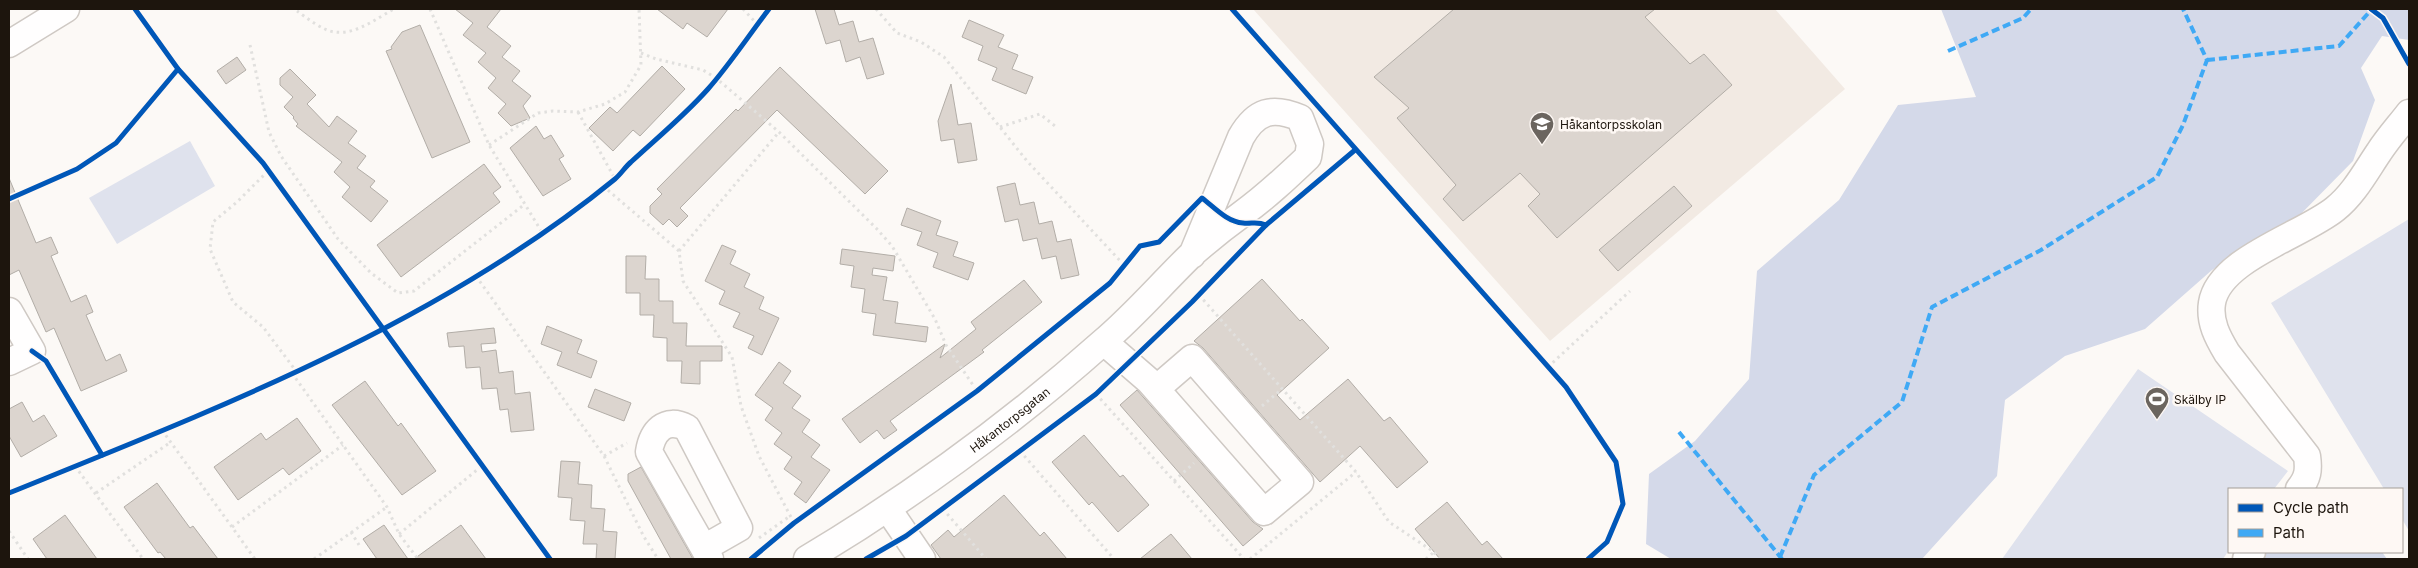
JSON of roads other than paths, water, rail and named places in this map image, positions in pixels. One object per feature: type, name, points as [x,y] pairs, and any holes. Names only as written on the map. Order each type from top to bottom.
[{"type":"street","points":[[9,44],[66,9]]},
{"type":"street","name":"Håkantorpsgatan","points":[[807,559],[888,509],[996,431],[1104,342],[1226,224],[1249,208],[1308,157],[1310,144],[1300,118],[1274,111],[1260,115],[1250,122],[1241,137],[1192,255]]},
{"type":"street","points":[[2300,488],[2307,477],[2309,468],[2307,456],[2226,353],[2216,335],[2212,303],[2218,289],[2231,272],[2336,208],[2360,181],[2380,150],[2409,113]]},
{"type":"street","points":[[9,311],[32,351],[9,362]]},
{"type":"street","points":[[1104,342],[1156,389],[1264,512],[1300,482],[1192,358],[1156,389]]},
{"type":"street","points":[[669,424],[687,428],[740,528],[707,554],[649,452],[651,440],[658,428],[669,424]]},
{"type":"street","points":[[888,509],[922,559]]},
{"type":"place","name":"Håkantorpsskolan","points":[[1542,145]]},
{"type":"place","name":"Skälby IP","points":[[2157,420]]}]
